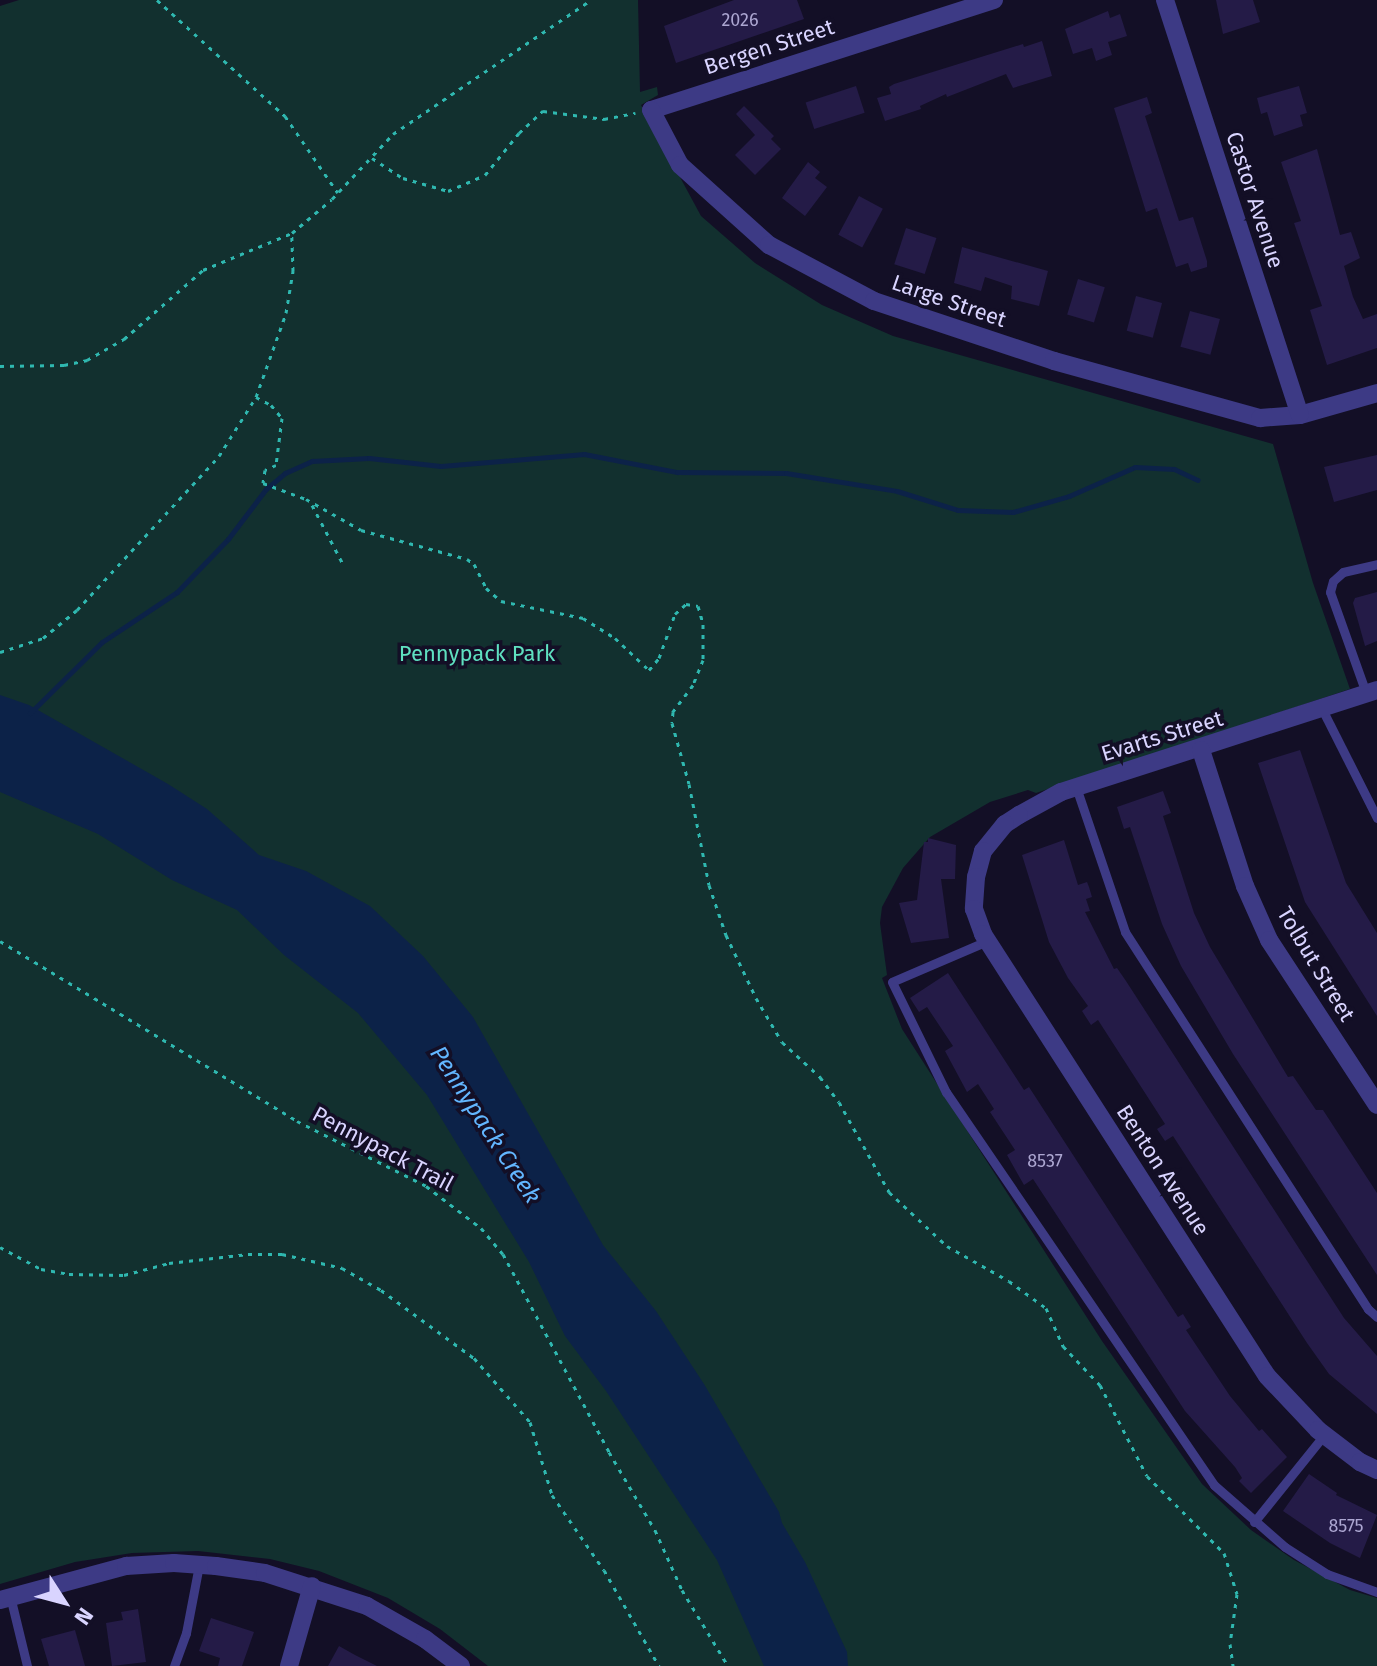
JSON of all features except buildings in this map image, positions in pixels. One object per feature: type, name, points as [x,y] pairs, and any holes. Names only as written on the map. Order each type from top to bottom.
[{"type":"street","name":"Bergen Street","points":[[651,110],[994,0]]},
{"type":"street","name":"Castor Avenue","points":[[1165,0],[1300,415]]},
{"type":"street","name":"Large Street","points":[[651,110],[680,165],[769,245],[874,301],[1066,365],[1260,418],[1300,415],[1377,393]]},
{"type":"street","name":"Evarts Street","points":[[981,858],[1005,824],[1061,792],[1201,750],[1371,692]]},
{"type":"street","name":"Tolbut Street","points":[[1201,750],[1245,886],[1269,940],[1377,1105]]},
{"type":"street","name":"Benton Avenue","points":[[981,858],[974,909],[987,941],[1267,1376],[1324,1435],[1360,1462],[1377,1470]]},
{"type":"street","points":[[5,1598],[126,1566],[199,1565],[265,1573],[367,1606],[425,1639],[461,1666]]},
{"type":"street","points":[[289,1666],[312,1586]]},
{"type":"lane","points":[[1371,692],[1330,592],[1333,581],[1343,572],[1377,564]]},
{"type":"lane","points":[[1322,709],[1377,818]]},
{"type":"lane","points":[[1076,787],[1125,932],[1368,1309],[1377,1317]]},
{"type":"lane","points":[[987,941],[892,982],[946,1092],[1214,1485],[1285,1547],[1327,1574],[1377,1592]]},
{"type":"lane","points":[[1254,1522],[1324,1435]]},
{"type":"lane","points":[[174,1666],[186,1633],[199,1565]]},
{"type":"lane","points":[[5,1598],[27,1666]]},
{"type":"path","points":[[157,0],[285,116],[338,193]]},
{"type":"path","points":[[0,366],[64,365],[87,360],[124,339],[203,270],[292,233],[338,193],[393,134],[591,0]]},
{"type":"path","points":[[371,158],[403,178],[448,191],[485,175],[519,133],[543,111],[604,119],[651,110]]},
{"type":"path","points":[[0,652],[43,638],[77,610],[219,456],[256,397],[286,313],[293,271],[292,233]]},
{"type":"path","points":[[256,397],[271,405],[282,418],[276,465],[265,470],[263,483],[372,534],[467,559],[474,564],[486,588],[501,601],[583,618],[615,638],[649,670],[659,658],[680,608],[692,603],[698,606],[703,624],[703,660],[693,685],[673,712],[672,723],[689,784],[709,885],[726,935],[756,998],[782,1042],[820,1077],[839,1102],[889,1192],[947,1246],[1009,1281],[1046,1308],[1063,1346],[1100,1385],[1147,1476],[1224,1553],[1237,1594],[1230,1644],[1233,1666]]},
{"type":"path","points":[[312,505],[343,564]]},
{"type":"path","name":"Pennypack Trail","points":[[0,941],[305,1126],[426,1186],[481,1228],[503,1254],[615,1463],[655,1530],[682,1590],[728,1666]]},
{"type":"path","points":[[0,1247],[41,1269],[69,1274],[124,1275],[169,1263],[248,1254],[282,1254],[342,1268],[381,1290],[474,1358],[530,1422],[552,1495],[604,1570],[659,1666]]},
{"type":"green space","name":"Pennypack Park","points":[[19,0],[638,0],[640,92],[657,87],[658,95],[641,105],[701,216],[755,263],[822,305],[893,336],[1273,444],[1313,583],[1350,689],[1036,793],[1028,790],[990,802],[930,837],[903,868],[882,907],[880,923],[887,975],[882,978],[902,1029],[1102,1341],[1202,1484],[1251,1530],[1294,1560],[1350,1590],[1377,1598],[1377,1666],[488,1666],[440,1629],[388,1598],[319,1571],[270,1559],[198,1551],[132,1553],[75,1562],[0,1584],[0,6]]},
{"type":"water","name":"Pennypack Creek","points":[[0,695],[29,705],[168,784],[207,809],[259,855],[306,871],[370,906],[423,956],[473,1017],[603,1245],[656,1311],[704,1384],[805,1562],[847,1652],[848,1666],[764,1666],[717,1560],[606,1391],[565,1336],[529,1262],[427,1095],[358,1013],[284,955],[237,910],[172,880],[98,834],[0,792]]},
{"type":"waterway","points":[[30,713],[102,642],[177,592],[228,539],[266,489],[285,473],[312,461],[369,458],[441,466],[584,454],[677,472],[786,473],[897,491],[958,510],[1013,512],[1069,496],[1135,467],[1174,469],[1198,480]]}]
